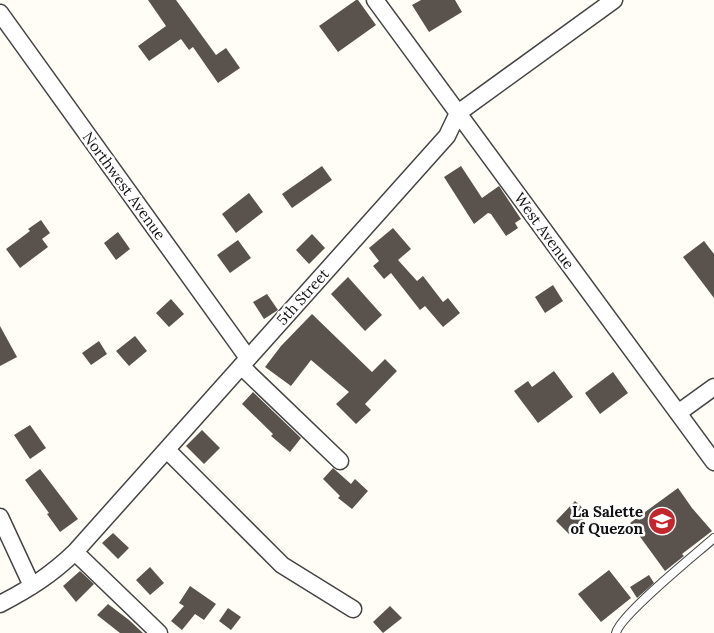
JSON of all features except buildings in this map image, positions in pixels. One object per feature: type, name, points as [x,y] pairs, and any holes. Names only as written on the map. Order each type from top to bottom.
[{"type":"street","name":"West Avenue","points":[[375,0],[714,462]]},
{"type":"street","name":"5th Street","points":[[0,604],[56,570],[75,552],[447,136],[458,113],[614,0]]},
{"type":"street","name":"Northwest Avenue","points":[[0,13],[245,362],[340,461]]},
{"type":"street","points":[[678,413],[714,387]]},
{"type":"street","points":[[167,450],[282,565],[353,609]]},
{"type":"street","points":[[0,517],[32,586]]},
{"type":"street","points":[[75,552],[159,633]]},
{"type":"lane","points":[[616,633],[621,623],[636,607],[714,538]]},
{"type":"place","name":"La Salette of Quezon","points":[[662,521]]}]
